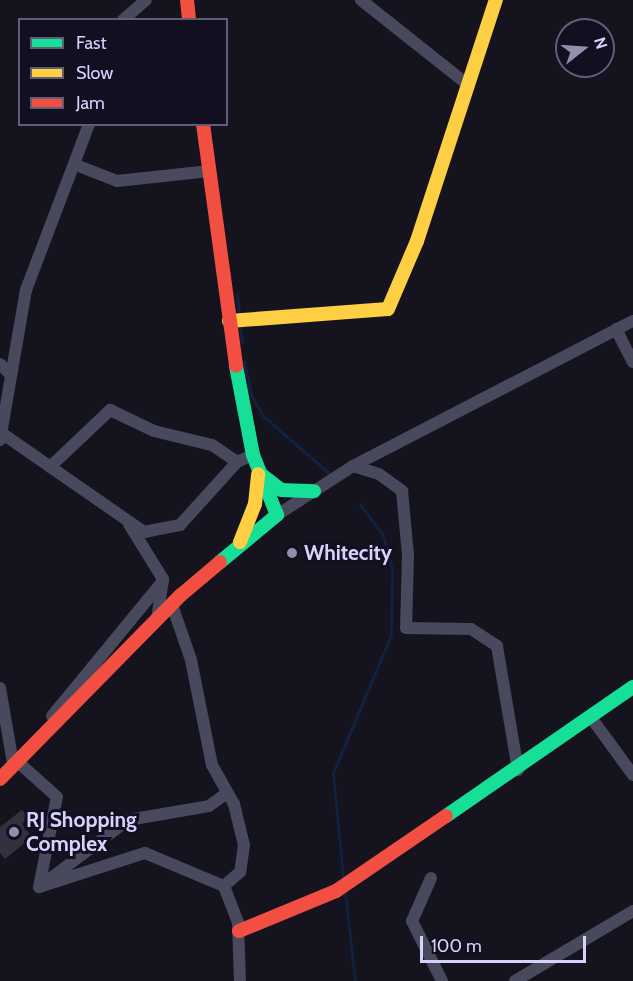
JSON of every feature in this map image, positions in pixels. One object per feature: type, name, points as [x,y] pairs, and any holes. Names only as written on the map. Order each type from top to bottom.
[{"type":"street","points":[[124,16],[125,0]]},
{"type":"street","points":[[124,16],[146,0]]},
{"type":"street","points":[[187,0],[189,18]]},
{"type":"street","points":[[361,0],[466,84]]},
{"type":"street","points":[[229,321],[388,309],[417,241],[466,84],[496,0]]},
{"type":"street","points":[[88,126],[76,165],[30,275],[1,437],[50,467],[128,524],[144,532],[180,525],[237,462],[253,455]]},
{"type":"street","points":[[203,126],[229,321],[253,455],[277,515]]},
{"type":"street","points":[[76,165],[117,181],[209,171]]},
{"type":"street","points":[[0,779],[172,604],[277,515],[353,466],[633,321]]},
{"type":"street","points":[[616,329],[633,362]]},
{"type":"street","points":[[0,364],[11,375]]},
{"type":"street","points":[[50,467],[110,410],[154,431],[212,446],[237,462]]},
{"type":"street","points":[[353,466],[394,482],[406,501],[406,628],[471,629],[497,646],[518,770]]},
{"type":"street","points":[[258,472],[281,490],[314,491]]},
{"type":"street","points":[[237,547],[249,528],[258,472]]},
{"type":"street","points":[[128,524],[163,581],[157,619]]},
{"type":"street","points":[[0,688],[14,764],[163,581]]},
{"type":"street","points":[[172,604],[191,660],[212,765],[239,820],[244,860],[240,872],[224,886]]},
{"type":"street","points":[[238,931],[336,891],[479,791],[518,770],[633,687]]},
{"type":"street","points":[[590,716],[633,775]]},
{"type":"street","points":[[18,762],[57,796],[39,887]]},
{"type":"street","points":[[39,887],[128,820],[209,806],[227,792]]},
{"type":"street","points":[[39,887],[145,853],[224,886]]},
{"type":"street","points":[[432,878],[412,921],[442,981]]},
{"type":"street","points":[[224,886],[238,931],[240,981]]},
{"type":"street","points":[[515,981],[633,911]]},
{"type":"building","name":"RJ Shopping Complex","points":[[22,810],[29,818],[22,824],[32,837],[5,859],[0,853],[0,827]]},
{"type":"waterway","points":[[237,294],[239,313]]},
{"type":"waterway","points":[[240,326],[242,343]]},
{"type":"waterway","points":[[244,361],[251,395],[263,416],[331,475]]},
{"type":"waterway","points":[[343,877],[333,773],[391,635],[392,569],[383,535],[360,505]]},
{"type":"waterway","points":[[345,893],[355,981]]},
{"type":"traffic: fast","points":[[220,562],[277,515],[253,455],[236,366]]},
{"type":"traffic: fast","points":[[262,475],[281,490],[314,491]]},
{"type":"traffic: fast","points":[[446,816],[633,687]]},
{"type":"traffic: slow","points":[[229,321],[388,309],[417,241],[496,0]]},
{"type":"traffic: slow","points":[[240,542],[255,504],[258,474]]},
{"type":"traffic: jam","points":[[187,0],[189,18]]},
{"type":"traffic: jam","points":[[203,126],[236,366]]},
{"type":"traffic: jam","points":[[0,779],[181,595],[220,562]]},
{"type":"traffic: jam","points":[[239,931],[336,891],[446,816]]},
{"type":"place","name":"Whitecity","points":[[292,553]]},
{"type":"place","name":"RJ Shopping Complex","points":[[14,832]]}]
